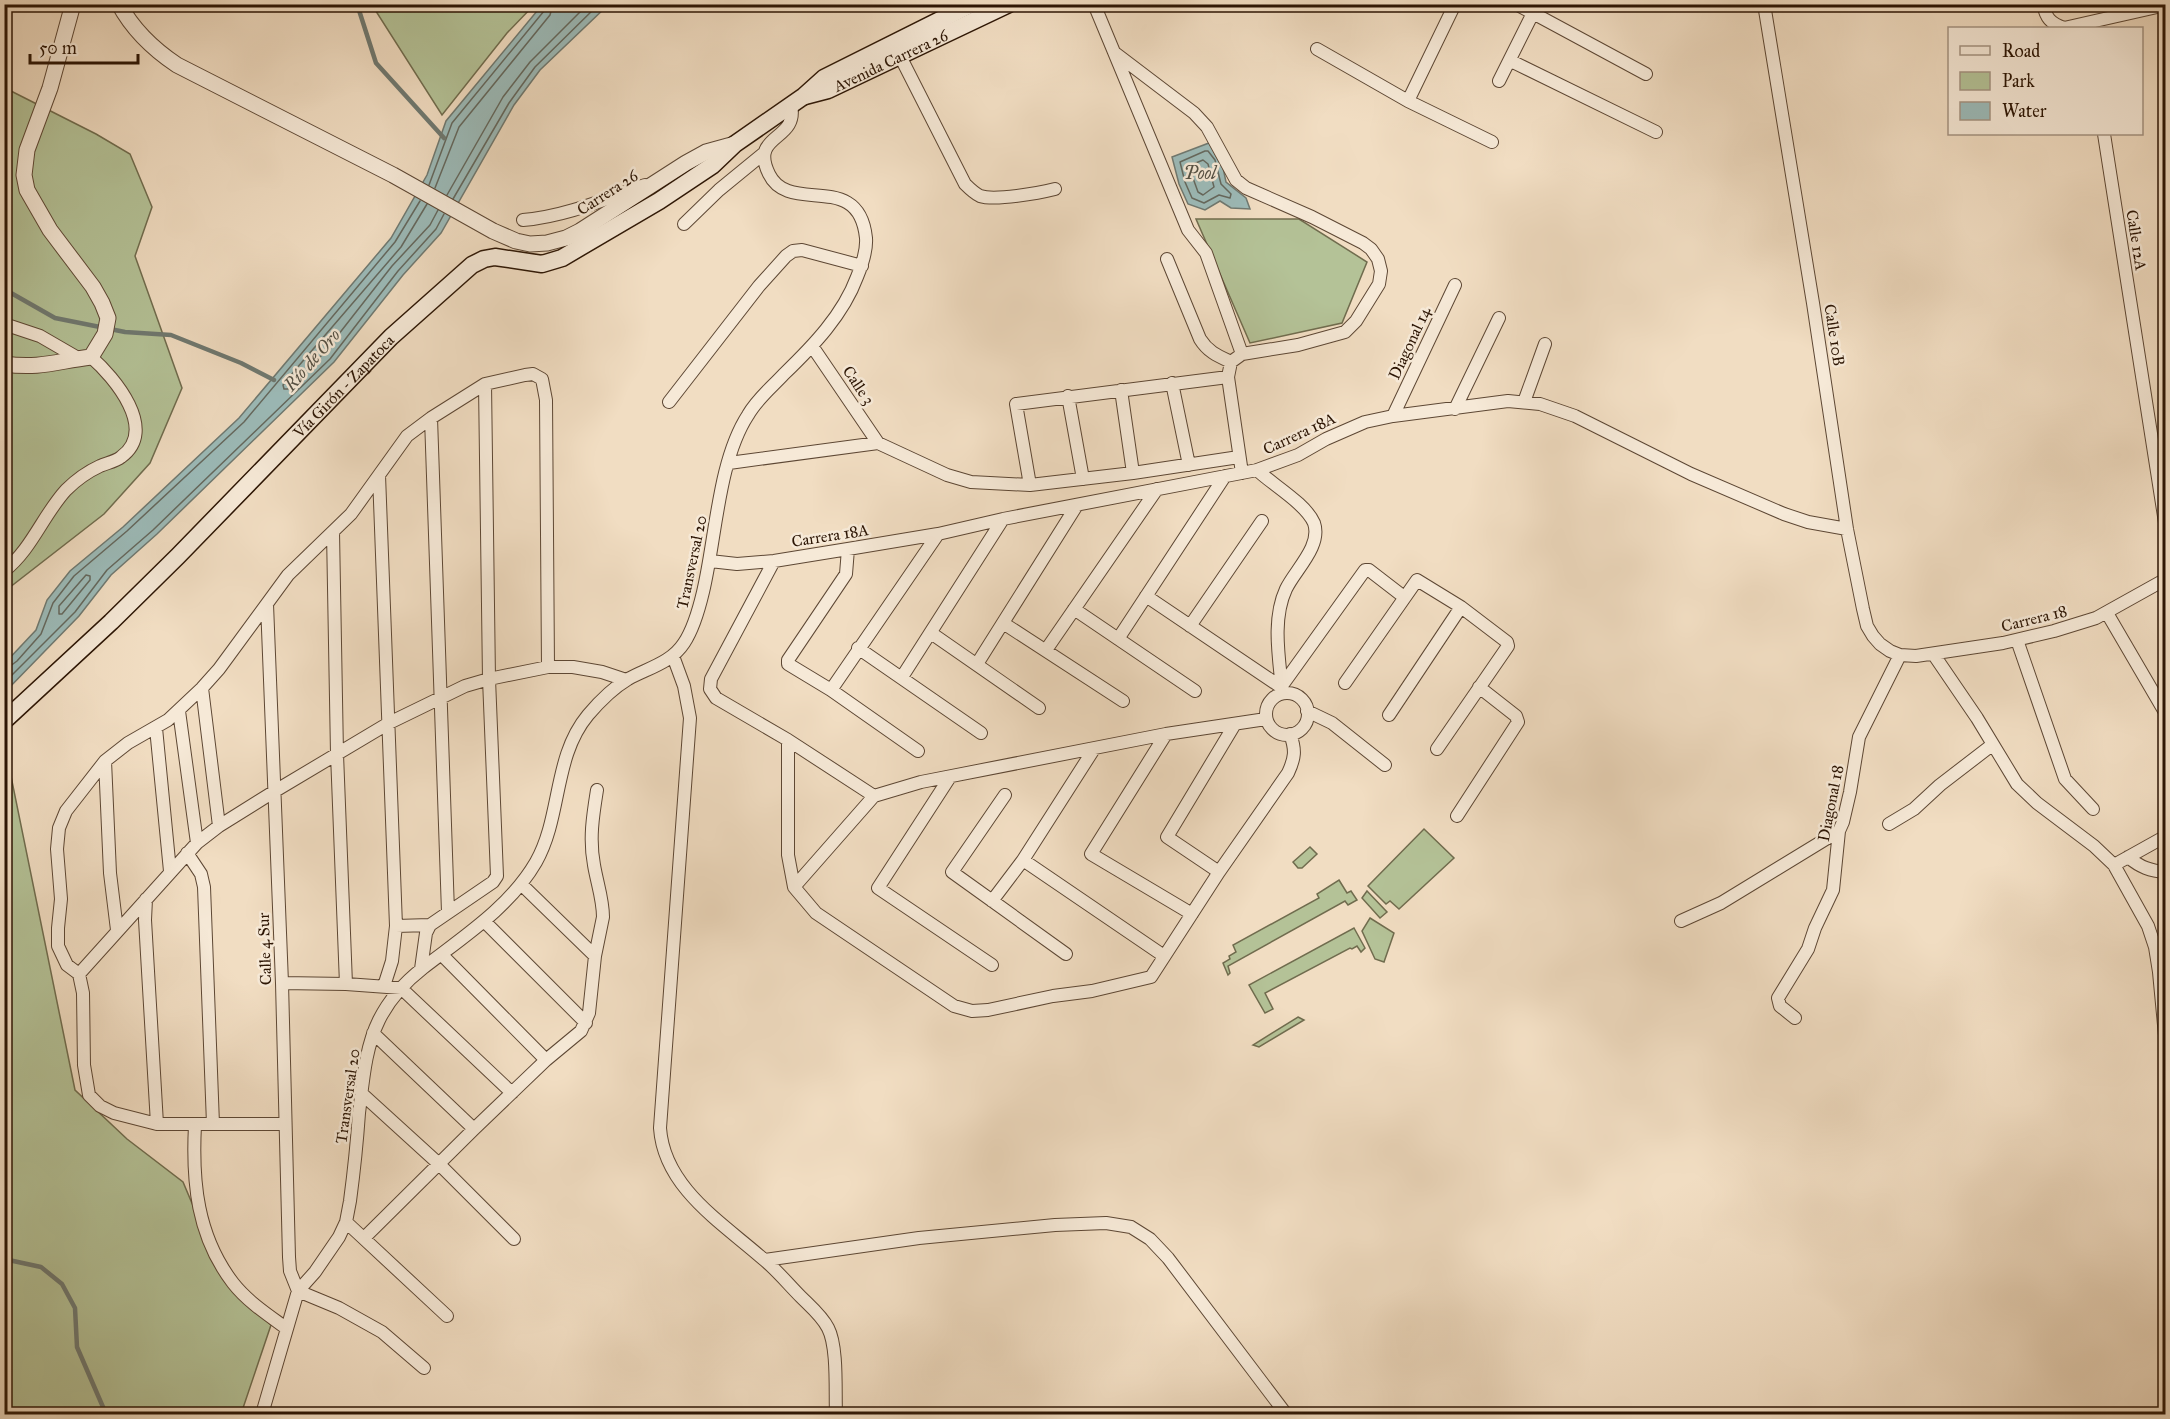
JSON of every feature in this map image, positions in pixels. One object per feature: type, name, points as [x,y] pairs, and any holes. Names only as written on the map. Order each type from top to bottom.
[{"type":"main road","name":"Avenida Carrera 26","points":[[735,144],[824,78],[972,4]]},
{"type":"main road","name":"Avenida Carrera 26","points":[[797,100],[828,90],[1009,4]]},
{"type":"main road","name":"Vía Girón - Zapatoca","points":[[4,720],[111,622],[252,482],[391,338],[459,274],[472,265],[495,257],[542,264],[562,258],[659,201],[713,165],[735,144]]},
{"type":"street","points":[[4,364],[27,367],[54,365],[84,357],[105,334],[108,318],[102,303],[93,287],[50,230],[27,190],[24,175],[27,150],[50,88],[73,4]]},
{"type":"street","name":"Carrera 26","points":[[118,4],[128,21],[155,50],[177,65],[393,175],[493,231],[530,244],[547,243],[566,238],[706,152],[735,144]]},
{"type":"street","points":[[1094,4],[1188,230],[1206,253],[1242,354]]},
{"type":"street","points":[[1408,101],[1455,4]]},
{"type":"street","points":[[1516,4],[1646,74]]},
{"type":"street","name":"Calle 10B","points":[[1764,4],[1847,529],[1867,626],[1880,644],[1900,655]]},
{"type":"street","points":[[2043,4],[2046,17],[2052,24],[2061,27]]},
{"type":"street","points":[[2088,26],[2166,5]]},
{"type":"street","points":[[1500,81],[1533,13]]},
{"type":"street","points":[[1317,50],[1408,101],[1492,142]]},
{"type":"street","points":[[1115,53],[1194,113],[1207,128],[1236,180],[1246,188],[1312,217],[1363,243],[1378,259],[1381,271],[1379,284],[1356,321],[1345,332],[1298,345],[1242,354],[1231,362],[1228,376],[1242,473]]},
{"type":"street","points":[[900,56],[965,184],[972,192],[981,196],[1017,195],[1055,189]]},
{"type":"street","points":[[1511,60],[1656,132]]},
{"type":"street","points":[[684,224],[719,190],[763,154],[768,145],[790,124],[797,100]]},
{"type":"street","name":"Calle 12A","points":[[2104,135],[2166,529]]},
{"type":"street","name":"Transversal 20","points":[[298,1291],[329,1254],[346,1222],[365,1066],[373,1033],[380,1018],[401,988],[421,969],[484,921],[521,884],[534,865],[547,842],[564,763],[576,731],[603,698],[626,680],[674,656],[684,643],[693,625],[710,561],[736,438],[750,410],[812,346],[839,312],[854,287],[862,266],[866,239],[857,210],[839,198],[791,192],[781,188],[770,176],[763,154]]},
{"type":"street","points":[[523,220],[547,218],[587,207],[663,178]]},
{"type":"street","points":[[669,402],[759,286],[793,251],[802,250],[862,266]]},
{"type":"street","points":[[1167,259],[1206,349],[1231,362]]},
{"type":"street","name":"Diagonal 14","points":[[1394,416],[1455,285]]},
{"type":"street","points":[[1455,409],[1498,318]]},
{"type":"street","points":[[4,324],[40,336],[106,370],[133,413],[136,433],[132,444],[122,457],[79,478],[64,492],[33,540],[4,571]]},
{"type":"street","points":[[1524,402],[1545,344]]},
{"type":"street","name":"Calle 3","points":[[812,346],[878,443]]},
{"type":"street","points":[[285,1124],[157,1124],[114,1113],[100,1106],[89,1095],[85,1080],[84,1013],[79,974],[67,965],[58,946],[61,899],[57,849],[59,828],[66,811],[105,761],[128,743],[156,728],[179,711],[202,688],[219,669],[288,575],[308,553],[351,514],[407,436],[485,384],[533,374],[542,379],[545,389],[548,667]]},
{"type":"street","points":[[1030,485],[1017,404],[1228,376]]},
{"type":"street","points":[[1172,383],[1189,465]]},
{"type":"street","points":[[421,969],[426,933],[430,925],[493,882],[497,876],[489,679],[485,384]]},
{"type":"street","points":[[1121,390],[1133,473]]},
{"type":"street","points":[[1068,396],[1083,479]]},
{"type":"street","name":"Carrera 18A","points":[[710,561],[737,564],[774,561],[938,534],[1077,504],[1257,470],[1298,455],[1365,422],[1508,401],[1540,404],[1575,416],[1691,474],[1784,514],[1808,522],[1847,529]]},
{"type":"street","points":[[431,418],[448,912]]},
{"type":"street","points":[[729,464],[878,443],[947,475],[971,482],[1030,485],[1239,457]]},
{"type":"street","points":[[1257,470],[1305,510],[1314,524],[1316,536],[1286,589],[1280,607],[1278,629],[1282,690]]},
{"type":"street","points":[[379,475],[396,926],[392,961],[384,986]]},
{"type":"street","points":[[1118,639],[1225,476]]},
{"type":"street","points":[[1046,650],[1157,489]]},
{"type":"street","points":[[977,664],[1077,504]]},
{"type":"street","points":[[902,678],[1003,519]]},
{"type":"street","points":[[1190,626],[1262,521]]},
{"type":"street","points":[[333,532],[337,754],[346,984]]},
{"type":"street","points":[[831,690],[938,534]]},
{"type":"street","points":[[848,549],[846,574],[788,662],[918,751]]},
{"type":"street","points":[[774,561],[711,679],[710,689],[716,698],[788,740],[874,796]]},
{"type":"street","points":[[1146,596],[1282,690],[1296,695],[1305,704],[1307,717],[1301,729],[1290,734],[1278,733],[1269,725],[1266,711],[1269,703],[1282,690],[1365,570],[1369,570],[1404,597]]},
{"type":"street","name":"Carrera 18","points":[[1900,655],[1934,655],[2054,631],[2107,613],[2166,579]]},
{"type":"street","points":[[1345,683],[1415,582],[1419,580],[1461,607],[1508,644],[1437,749]]},
{"type":"street","name":"Calle 4 Sur","points":[[267,604],[282,983],[289,1257],[290,1271],[298,1291]]},
{"type":"street","points":[[1389,716],[1461,607]]},
{"type":"street","points":[[1074,609],[1195,691]]},
{"type":"street","points":[[2107,613],[2166,714]]},
{"type":"street","points":[[1003,622],[1123,701]]},
{"type":"street","points":[[931,633],[1039,708]]},
{"type":"street","points":[[2018,640],[2065,779],[2094,809]]},
{"type":"street","points":[[858,648],[981,734]]},
{"type":"street","name":"Diagonal 18","points":[[1795,1018],[1780,1005],[1778,998],[1808,949],[1833,890],[1839,831],[1850,792],[1859,736],[1900,655]]},
{"type":"street","points":[[1934,655],[1961,692],[2017,784],[2027,795],[2094,846],[2114,865],[2148,926],[2155,948],[2166,1046]]},
{"type":"street","points":[[674,656],[684,686],[690,718],[661,1137],[669,1164],[679,1181],[713,1216],[765,1260],[828,1327],[834,1354],[836,1414]]},
{"type":"street","points":[[79,974],[170,871],[192,848],[219,826],[389,723],[465,686],[548,667],[573,667],[602,672],[626,680]]},
{"type":"street","points":[[1457,816],[1518,722],[1516,716],[1479,687]]},
{"type":"street","points":[[202,688],[219,826]]},
{"type":"street","points":[[179,711],[192,848],[204,887],[213,1124]]},
{"type":"street","points":[[1307,711],[1332,723],[1385,765]]},
{"type":"street","points":[[794,887],[874,796],[921,782],[1166,734],[1266,719]]},
{"type":"street","points":[[1219,872],[1167,837],[1235,724]]},
{"type":"street","points":[[156,728],[170,871]]},
{"type":"street","points":[[1166,734],[1091,854],[1192,914]]},
{"type":"street","points":[[788,740],[788,855],[794,887],[816,913],[954,1006],[972,1011],[1092,991],[1151,976],[1219,872],[1288,773],[1295,758],[1290,734]]},
{"type":"street","points":[[1889,824],[1914,809],[1940,785],[1992,745]]},
{"type":"street","points":[[992,901],[1023,860],[1094,749]]},
{"type":"street","points":[[105,761],[110,873],[117,930]]},
{"type":"street","points":[[950,777],[879,888],[992,965]]},
{"type":"street","points":[[364,1238],[546,1060],[573,1039],[586,1023],[603,911],[594,863],[591,828],[597,790]]},
{"type":"street","points":[[1005,795],[952,872],[1066,954]]},
{"type":"street","points":[[1681,921],[1721,903],[1839,831]]},
{"type":"street","points":[[2114,865],[2166,836]]},
{"type":"street","points":[[2128,857],[2147,870],[2166,872]]},
{"type":"street","points":[[1023,860],[1164,956]]},
{"type":"street","points":[[521,884],[596,956]]},
{"type":"street","points":[[146,899],[157,1124]]},
{"type":"street","points":[[484,921],[586,1023]]},
{"type":"street","points":[[396,926],[430,925]]},
{"type":"street","points":[[442,955],[546,1060]]},
{"type":"street","points":[[282,983],[401,988],[512,1093]]},
{"type":"street","points":[[373,1033],[474,1129]]},
{"type":"street","points":[[361,1093],[439,1164],[514,1239]]},
{"type":"street","points":[[195,1125],[193,1164],[196,1197],[218,1260],[234,1284],[255,1305],[286,1328]]},
{"type":"street","points":[[346,1222],[447,1316]]},
{"type":"street","points":[[765,1260],[919,1238],[1054,1225],[1106,1222],[1131,1227],[1150,1239],[1168,1258],[1286,1414]]},
{"type":"street","points":[[262,1414],[298,1291],[339,1308],[382,1332],[424,1368]]},
{"type":"green space","points":[[372,5],[534,5],[507,33],[442,115]]},
{"type":"green space","points":[[5,88],[96,134],[130,154],[152,207],[135,256],[182,388],[150,463],[104,514],[5,591]]},
{"type":"green space","points":[[1196,219],[1299,219],[1367,262],[1342,323],[1250,343]]},
{"type":"green space","points":[[4,742],[75,1090],[127,1139],[183,1182],[224,1279],[271,1325],[241,1414],[5,1414]]},
{"type":"green space","points":[[1424,829],[1454,858],[1399,909],[1390,901],[1386,904],[1368,886]]},
{"type":"green space","points":[[1310,847],[1317,854],[1302,868],[1298,868],[1293,862]]},
{"type":"green space","points":[[1339,880],[1347,893],[1351,891],[1357,900],[1348,905],[1345,901],[1228,966],[1230,973],[1228,975],[1223,963],[1236,952],[1233,945],[1319,898],[1317,894]]},
{"type":"green space","points":[[1367,891],[1387,912],[1380,918],[1362,898]]},
{"type":"green space","points":[[1370,918],[1394,933],[1384,962],[1375,959],[1362,931]]},
{"type":"green space","points":[[1354,928],[1365,948],[1361,952],[1357,946],[1350,948],[1265,993],[1273,1009],[1265,1013],[1249,985]]},
{"type":"green space","points":[[1298,1017],[1304,1020],[1259,1047],[1253,1045]]},
{"type":"water","name":"Río de Oro","points":[[542,5],[608,5],[540,70],[514,105],[441,233],[403,275],[334,362],[157,534],[111,575],[79,616],[5,692],[4,664],[36,630],[47,600],[70,571],[123,527],[239,418],[391,238],[427,175],[446,121]]},
{"type":"water","name":"Pool","points":[[1209,143],[1221,158],[1226,182],[1246,198],[1250,209],[1231,208],[1220,201],[1205,210],[1188,204],[1179,184],[1172,157]]},
{"type":"waterway","points":[[357,4],[376,63],[444,138]]},
{"type":"waterway","name":"Río de Oro","points":[[4,289],[55,318],[125,332],[171,335],[241,363],[274,380]]},
{"type":"waterway","points":[[4,1259],[41,1267],[62,1284],[75,1308],[77,1347],[106,1414]]}]
